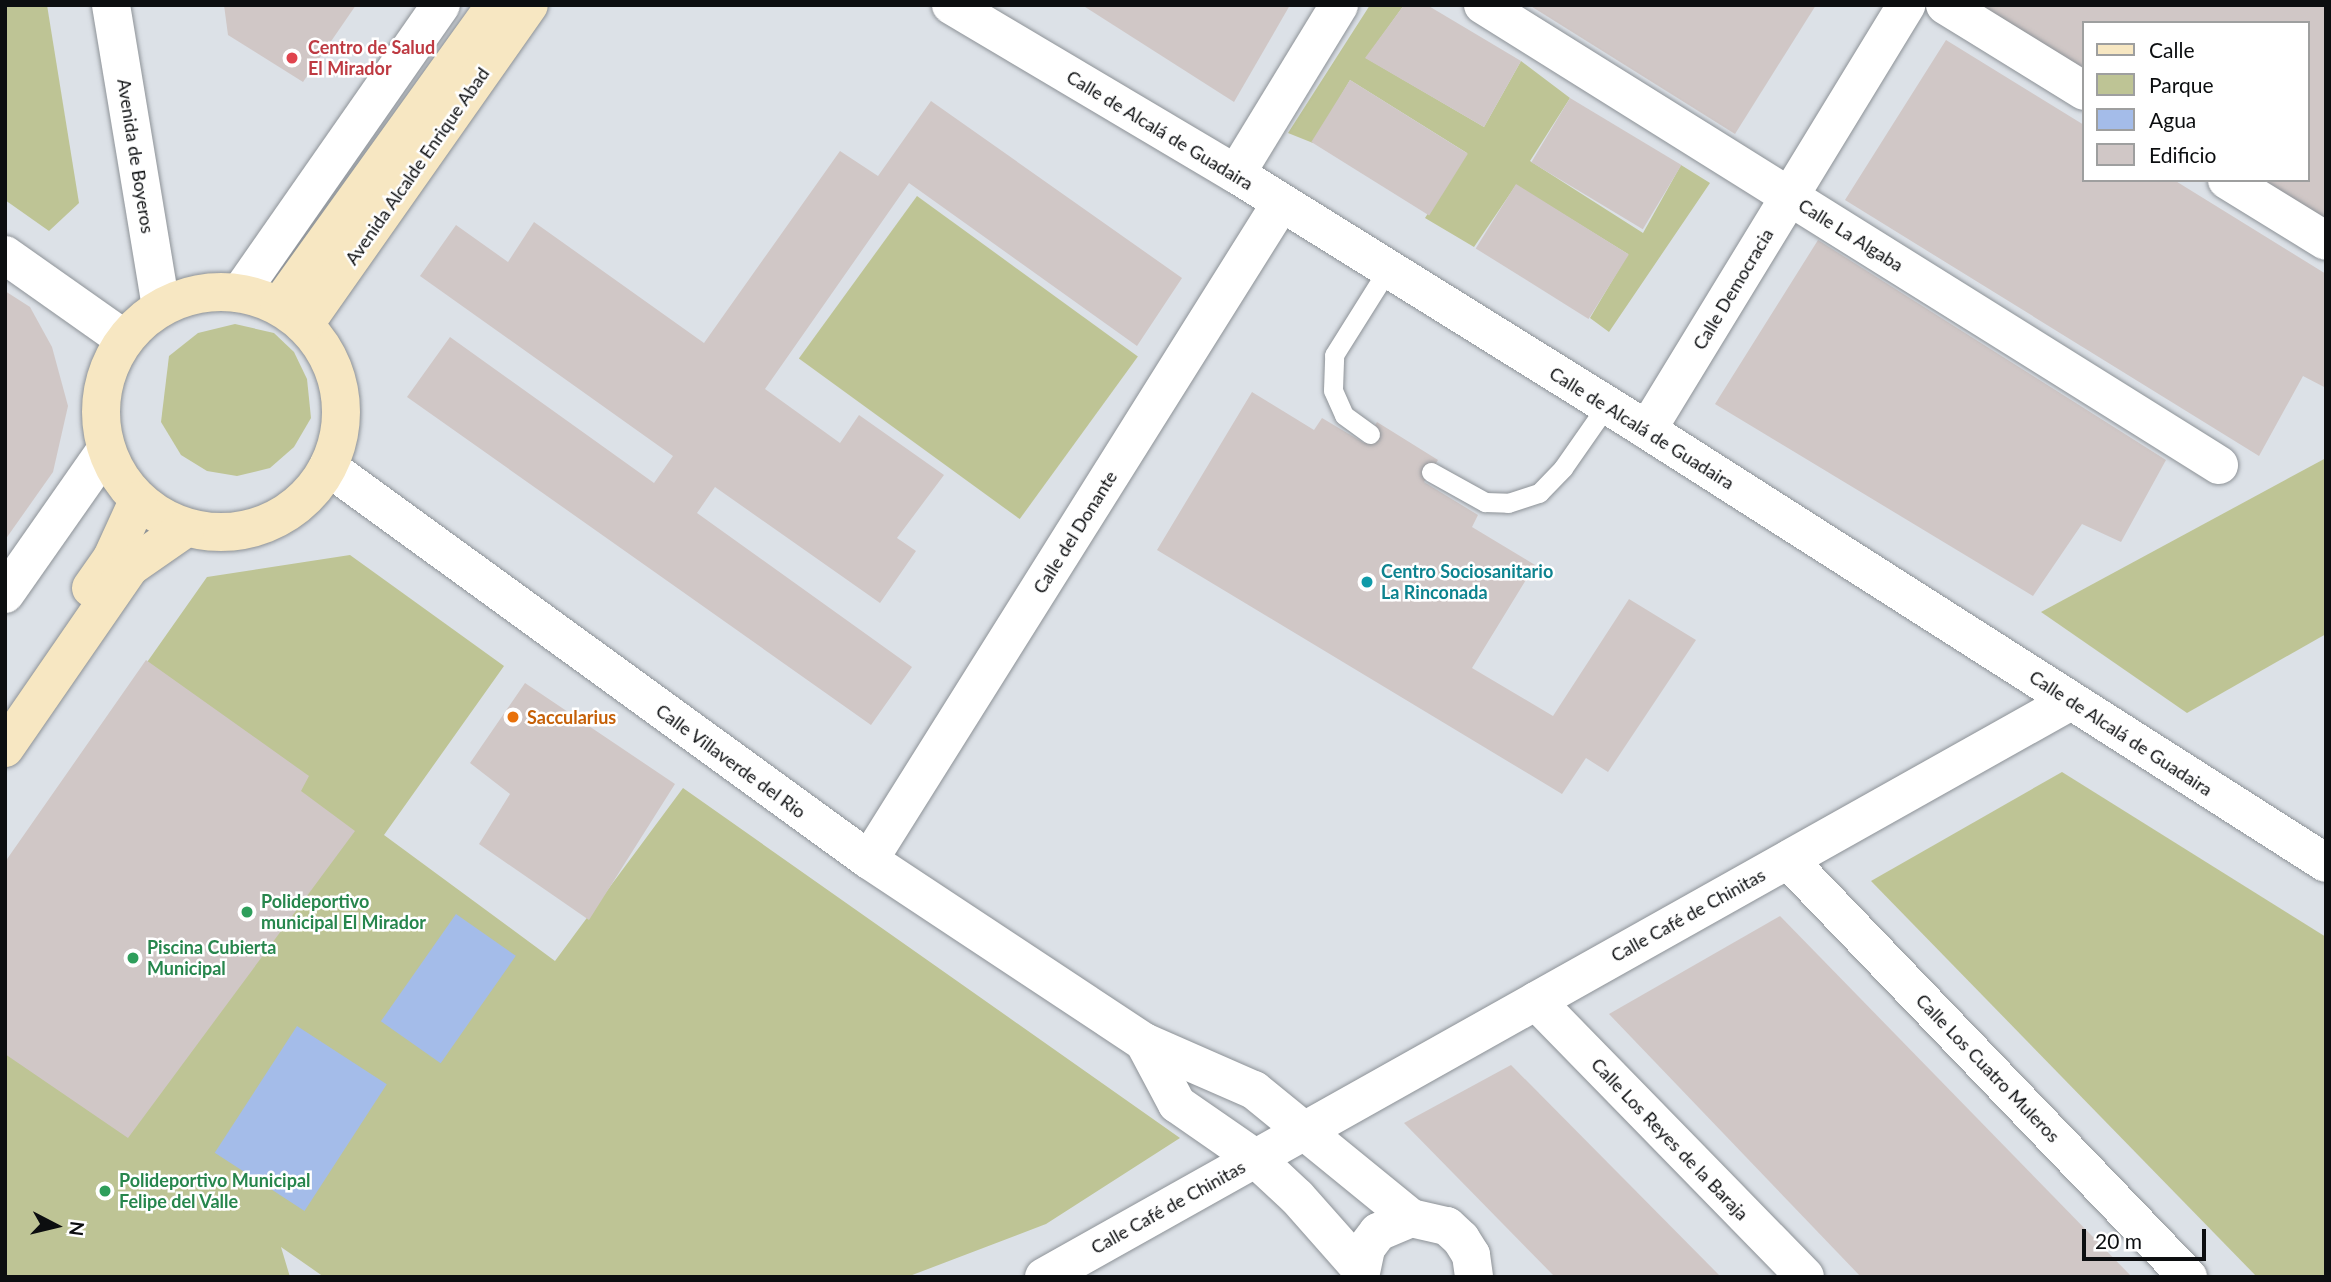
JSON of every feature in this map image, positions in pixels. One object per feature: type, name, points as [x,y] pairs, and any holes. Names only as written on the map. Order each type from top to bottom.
[{"type":"main road","name":"Avenida Alcalde Enrique Abad","points":[[292,316],[495,5]]},
{"type":"main road","name":"Avenida Alcalde Enrique Abad","points":[[292,316],[529,5]]},
{"type":"main road","points":[[199,293],[240,293],[292,316],[326,354],[339,387],[341,424],[328,467],[313,490],[286,514],[255,529],[221,533],[186,528],[138,501],[119,478],[106,450],[100,412],[106,374],[124,339],[161,307],[199,293]]},
{"type":"main road","points":[[5,708],[112,558],[138,501]]},
{"type":"main road","points":[[5,748],[130,567],[186,528]]},
{"type":"street","name":"Avenida de Boyeros","points":[[111,5],[161,307]]},
{"type":"street","points":[[240,293],[441,5]]},
{"type":"street","name":"Calle de Alcalá de Guadaira","points":[[951,5],[1236,174],[1607,405],[2326,863]]},
{"type":"street","points":[[1236,174],[1339,5]]},
{"type":"street","name":"Calle La Algaba","points":[[1483,5],[2219,465]]},
{"type":"street","name":"Calle Democracia","points":[[1647,430],[1906,5]]},
{"type":"street","points":[[1945,5],[2082,91]]},
{"type":"street","points":[[2230,182],[2326,242]]},
{"type":"street","name":"Calle del Donante","points":[[869,860],[1281,203]]},
{"type":"street","points":[[5,255],[124,339]]},
{"type":"street","points":[[5,594],[106,450]]},
{"type":"street","name":"Calle Villaverde del Rio","points":[[328,467],[869,860],[1144,1042],[1254,1090],[1411,1218]]},
{"type":"street","name":"Calle Café de Chinitas","points":[[1044,1277],[2071,701]]},
{"type":"street","name":"Calle Los Cuatro Muleros","points":[[1788,860],[2188,1277]]},
{"type":"street","name":"Calle Los Reyes de la Baraja","points":[[1536,1001],[1805,1277]]},
{"type":"street","name":"Calle Villaverde del Rio","points":[[1144,1042],[1177,1104],[1255,1158],[1297,1197],[1360,1272]]},
{"type":"street","points":[[1360,1272],[1378,1232],[1411,1218],[1447,1226],[1461,1238],[1471,1255],[1474,1277]]},
{"type":"lane","points":[[1370,434],[1343,415],[1333,390],[1334,355],[1388,269]]},
{"type":"lane","points":[[1431,472],[1485,502],[1508,503],[1539,493],[1563,468],[1607,405]]},
{"type":"green space","points":[[5,5],[47,5],[79,203],[49,231],[5,200]]},
{"type":"green space","points":[[1370,5],[1404,5],[1366,58],[1484,127],[1521,61],[1570,98],[1530,161],[1643,233],[1681,165],[1710,183],[1609,332],[1590,318],[1628,254],[1516,185],[1474,247],[1425,218],[1467,153],[1350,80],[1313,143],[1288,133]]},
{"type":"green space","points":[[917,196],[1138,356],[1020,519],[799,359]]},
{"type":"green space","points":[[235,324],[274,333],[294,352],[307,379],[311,418],[294,447],[270,468],[237,476],[207,471],[181,455],[161,422],[169,356],[198,333]]},
{"type":"green space","points":[[2326,458],[2326,634],[2187,713],[2041,612]]},
{"type":"green space","name":"Polideportivo municipal El Mirador","points":[[350,555],[504,666],[384,835],[555,961],[683,788],[1180,1138],[1046,1224],[907,1277],[324,1277],[281,1247],[290,1277],[5,1277],[5,864],[207,577]]},
{"type":"green space","points":[[2062,772],[2326,937],[2326,1277],[2257,1277],[1871,881]]},
{"type":"water","points":[[456,914],[516,956],[441,1063],[381,1021]]},
{"type":"water","points":[[297,1026],[387,1084],[304,1211],[215,1153]]},
{"type":"building","name":"Centro de Salud El Mirador","points":[[224,5],[356,5],[303,82],[228,35]]},
{"type":"building","points":[[1082,5],[1290,5],[1234,102]]},
{"type":"building","points":[[1404,5],[1427,5],[1521,61],[1484,127],[1365,58]]},
{"type":"building","points":[[1529,5],[1816,5],[1735,134]]},
{"type":"building","points":[[1970,5],[2326,5],[2326,222],[2260,182],[2310,182],[2310,21],[2082,21],[2082,74]]},
{"type":"building","points":[[1946,40],[2082,124],[2082,182],[2177,182],[2326,274],[2326,388],[2303,376],[2259,456],[1845,200]]},
{"type":"building","points":[[1350,80],[1468,154],[1429,216],[1311,142]]},
{"type":"building","points":[[1570,98],[1681,165],[1643,229],[1531,162]]},
{"type":"building","points":[[931,101],[1182,278],[1137,346],[909,183],[765,389],[840,443],[859,415],[944,475],[897,538],[916,551],[880,603],[715,487],[697,513],[912,667],[871,725],[407,397],[450,337],[654,483],[673,456],[420,276],[456,225],[508,262],[534,222],[704,343],[840,151],[878,176]]},
{"type":"building","points":[[1516,184],[1629,254],[1589,319],[1476,248]]},
{"type":"building","points":[[1818,240],[2166,460],[2121,542],[2082,524],[2033,596],[1715,404]]},
{"type":"building","points":[[5,291],[30,307],[52,347],[68,406],[53,472],[5,540]]},
{"type":"building","name":"Centro Sociosanitario La Rinconada","points":[[1252,392],[1314,430],[1322,418],[1364,443],[1377,422],[1438,460],[1424,482],[1478,515],[1472,527],[1535,565],[1472,668],[1553,716],[1629,599],[1696,640],[1608,772],[1586,758],[1562,794],[1157,550]]},
{"type":"building","name":"Piscina Cubierta Municipal","points":[[146,660],[309,776],[301,791],[355,831],[128,1138],[5,1054],[5,862]]},
{"type":"building","points":[[525,683],[675,784],[589,920],[479,844],[510,794],[470,763]]},
{"type":"building","points":[[1780,916],[2132,1277],[1861,1277],[1609,1014]]},
{"type":"building","points":[[1511,1065],[1721,1277],[1555,1277],[1404,1123]]},
{"type":"place","name":"Centro de Salud El Mirador","points":[[292,58]]},
{"type":"place","name":"Centro Sociosanitario La Rinconada","points":[[1367,582]]},
{"type":"place","name":"Saccularius","points":[[513,717]]},
{"type":"place","name":"Polideportivo municipal El Mirador","points":[[247,912]]},
{"type":"place","name":"Piscina Cubierta Municipal","points":[[133,958]]},
{"type":"place","name":"Polideportivo Municipal Felipe del Valle","points":[[105,1191]]}]
